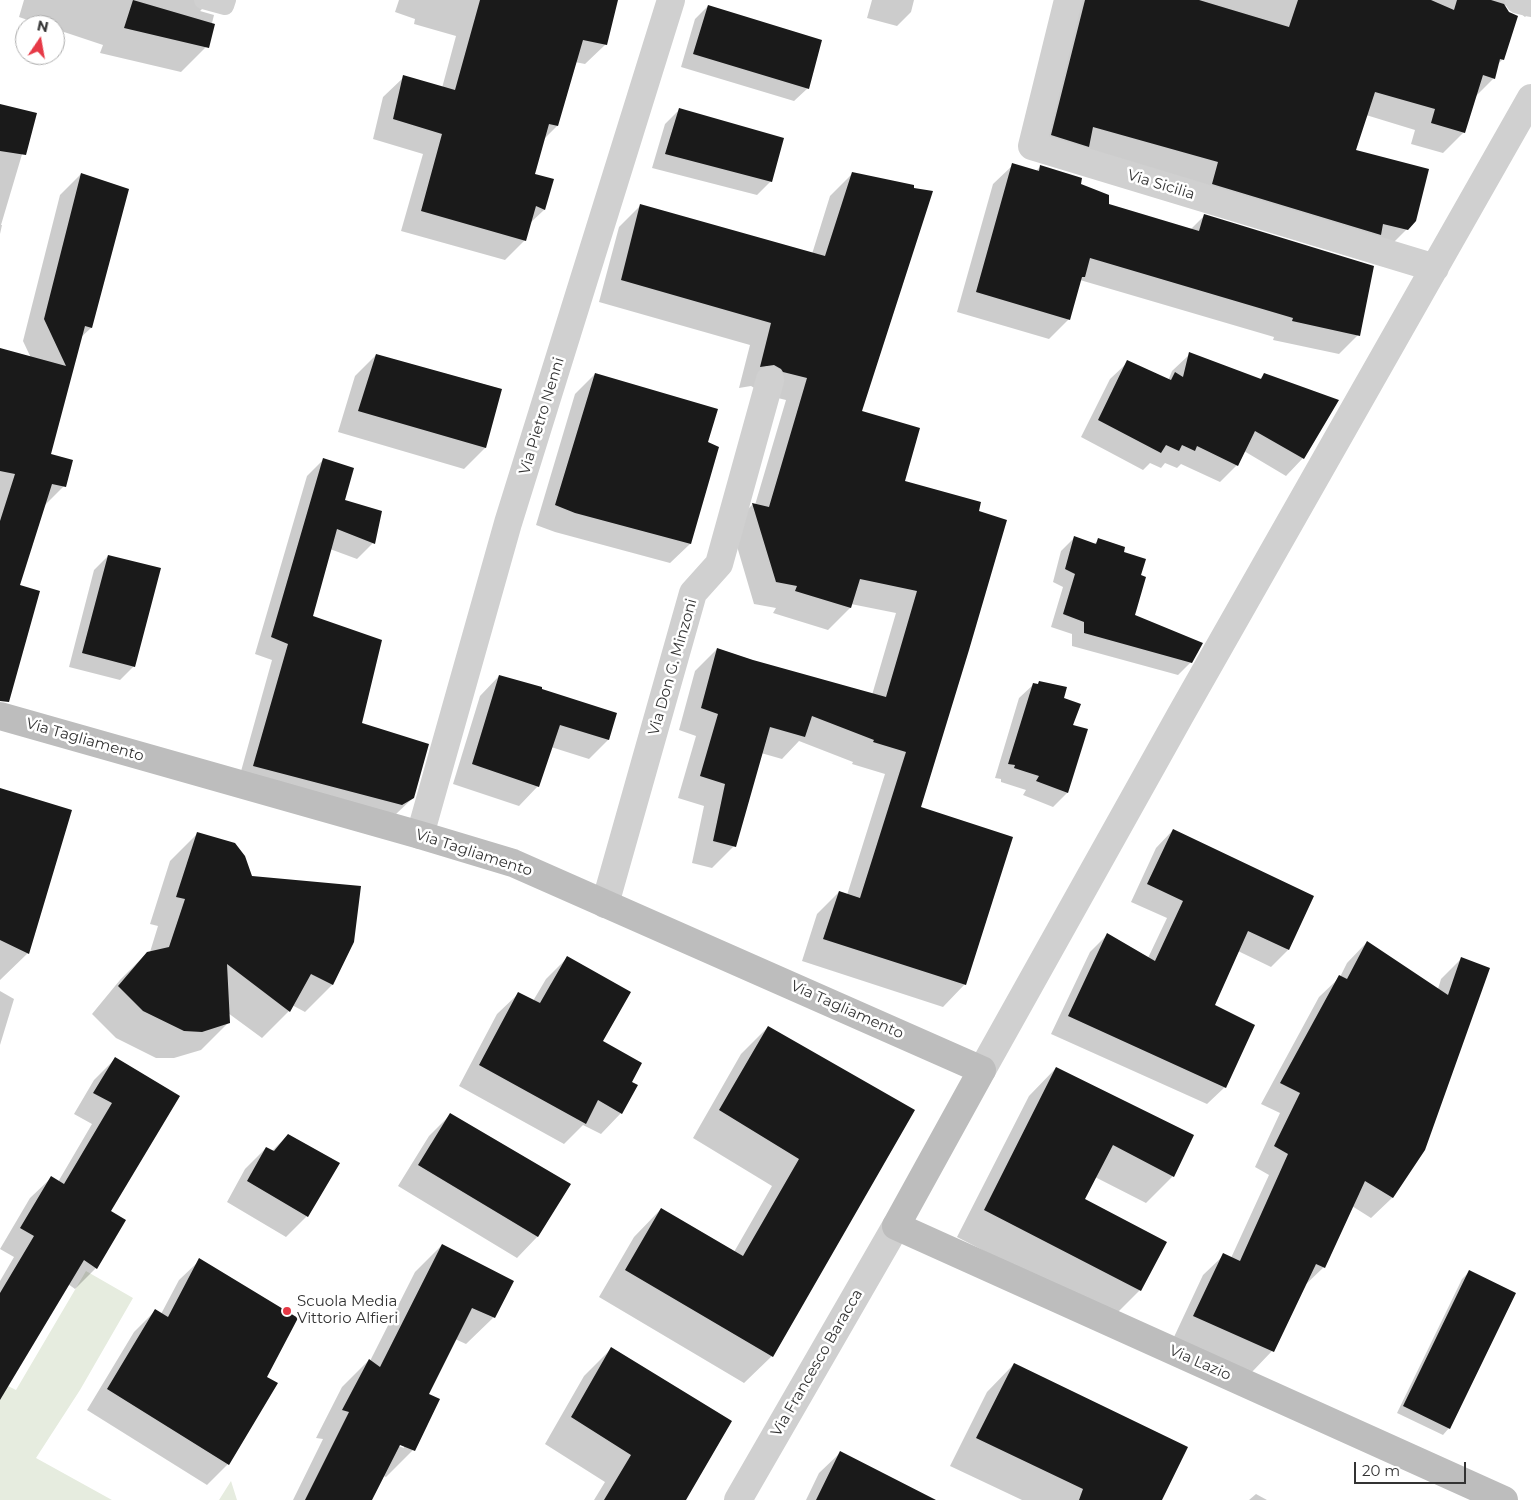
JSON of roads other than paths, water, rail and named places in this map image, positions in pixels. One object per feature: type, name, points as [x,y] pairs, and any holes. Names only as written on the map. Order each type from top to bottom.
[{"type":"main road","name":"Via Tagliamento","points":[[0,716],[513,863],[982,1070]]},
{"type":"main road","points":[[896,1226],[982,1070]]},
{"type":"main road","name":"Via Lazio","points":[[896,1226],[1504,1500]]},
{"type":"street","name":"Via Pietro Nenni","points":[[420,835],[508,523],[672,0]]},
{"type":"street","name":"Via Sicilia","points":[[1068,0],[1032,146],[1435,268]]},
{"type":"street","points":[[1519,0],[1531,4]]},
{"type":"street","points":[[982,1070],[1181,714],[1531,98]]},
{"type":"street","name":"Via Don G. Minzoni","points":[[604,904],[693,594],[719,564],[770,380]]},
{"type":"street","name":"Via Francesco Baracca","points":[[738,1500],[896,1226]]},
{"type":"lane","points":[[202,0],[225,6],[227,0]]},
{"type":"place","name":"Scuola Media Vittorio Alfieri","points":[[287,1311]]}]
